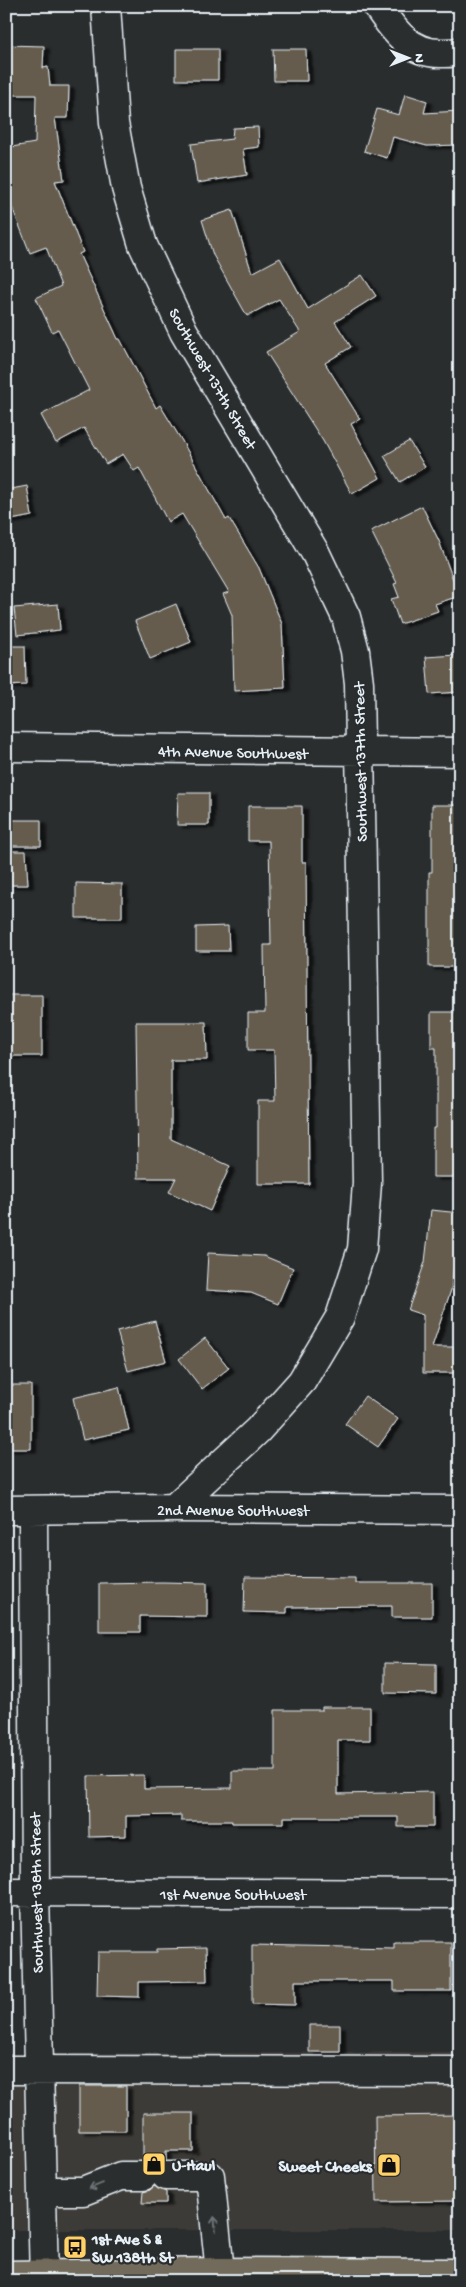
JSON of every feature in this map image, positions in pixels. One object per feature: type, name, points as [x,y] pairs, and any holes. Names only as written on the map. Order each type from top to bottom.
[{"type":"main road","points":[[6,2275],[44,2278],[207,2275],[432,2277],[460,2273]]},
{"type":"street","name":"Southwest 137th Street","points":[[106,6],[114,123],[126,188],[143,245],[184,332],[316,554],[346,617],[355,651],[359,683],[367,1183],[362,1249],[340,1317],[302,1381],[258,1430],[174,1508]]},
{"type":"street","points":[[377,6],[394,30],[406,42],[420,50],[437,54],[460,51]]},
{"type":"street","name":"4th Avenue Southwest","points":[[6,747],[359,753],[460,752]]},
{"type":"street","name":"2nd Avenue Southwest","points":[[6,1510],[174,1508],[460,1510]]},
{"type":"street","name":"Southwest 138th Street","points":[[33,1511],[35,1892],[44,2278]]},
{"type":"street","name":"1st Avenue Southwest","points":[[6,1892],[460,1894]]},
{"type":"street","points":[[6,2070],[460,2071]]},
{"type":"street","points":[[42,2191],[83,2191],[121,2176],[210,2176],[207,2275]]},
{"type":"shaded area","points":[[460,2052],[460,2230],[6,2230],[6,2054]]},
{"type":"building","points":[[6,45],[44,46],[43,68],[48,67],[50,86],[69,86],[68,118],[55,118],[64,180],[55,181],[83,252],[79,254],[118,339],[120,339],[156,408],[160,405],[226,520],[229,518],[259,568],[282,624],[285,688],[234,691],[232,615],[223,594],[229,592],[182,514],[168,522],[139,468],[134,471],[123,454],[106,464],[84,428],[56,443],[41,415],[89,390],[58,329],[52,332],[36,298],[61,286],[46,247],[30,253],[12,207],[6,166],[6,148],[35,143],[36,95],[11,95],[12,81],[6,81]]},
{"type":"building","points":[[176,49],[218,49],[218,80],[176,80]]},
{"type":"building","points":[[273,49],[306,49],[307,81],[274,81]]},
{"type":"building","points":[[405,94],[427,101],[424,113],[460,111],[460,145],[427,146],[393,137],[387,158],[364,151],[377,109],[399,115]]},
{"type":"building","points":[[258,127],[259,147],[243,149],[247,175],[197,183],[191,144],[232,139],[233,128]]},
{"type":"building","points":[[232,210],[252,273],[280,258],[308,309],[362,275],[376,296],[335,322],[351,347],[325,363],[360,419],[351,424],[380,478],[352,494],[323,441],[266,352],[300,332],[279,299],[247,316],[213,255],[202,220]]},
{"type":"building","points":[[409,441],[425,467],[400,482],[384,456]]},
{"type":"building","points":[[27,486],[32,516],[6,521],[6,490]]},
{"type":"building","points":[[422,506],[439,541],[459,596],[435,604],[438,611],[400,624],[391,599],[399,597],[394,584],[397,583],[371,531]]},
{"type":"building","points":[[58,604],[60,630],[17,635],[14,608]]},
{"type":"building","points":[[176,604],[191,642],[150,659],[135,621]]},
{"type":"building","points":[[6,646],[25,646],[26,685],[6,686]]},
{"type":"building","points":[[457,655],[460,692],[429,694],[426,657]]},
{"type":"building","points":[[178,793],[209,793],[209,825],[177,825]]},
{"type":"building","points":[[432,805],[460,805],[460,967],[429,967],[429,872],[432,872]]},
{"type":"building","points":[[248,806],[302,806],[302,862],[306,862],[309,1184],[258,1184],[258,1101],[275,1101],[274,1050],[248,1050],[248,1013],[265,1013],[264,945],[271,945],[269,841],[248,841]]},
{"type":"building","points":[[9,820],[41,820],[41,846],[8,846]]},
{"type":"building","points":[[6,851],[26,851],[28,885],[6,885]]},
{"type":"building","points":[[76,883],[122,884],[122,918],[76,918]]},
{"type":"building","points":[[228,926],[229,951],[196,951],[196,927]]},
{"type":"building","points":[[6,995],[42,995],[42,1056],[6,1056]]},
{"type":"building","points":[[431,1012],[460,1012],[460,1177],[433,1177],[433,1128],[436,1128],[436,1048],[431,1048]]},
{"type":"building","points":[[136,1022],[206,1022],[207,1060],[171,1060],[171,1139],[230,1166],[210,1211],[169,1192],[176,1178],[138,1178]]},
{"type":"building","points":[[431,1210],[460,1213],[451,1290],[432,1347],[460,1347],[460,1373],[423,1373],[423,1315],[408,1310],[425,1262]]},
{"type":"building","points":[[208,1253],[264,1256],[293,1268],[278,1304],[251,1293],[206,1290]]},
{"type":"building","points":[[155,1321],[166,1361],[128,1371],[117,1331]]},
{"type":"building","points":[[205,1338],[229,1368],[202,1389],[179,1359]]},
{"type":"building","points":[[6,1385],[31,1385],[31,1449],[6,1449]]},
{"type":"building","points":[[119,1387],[129,1430],[83,1440],[73,1398]]},
{"type":"building","points":[[365,1396],[398,1419],[378,1447],[345,1424]]},
{"type":"building","points":[[245,1577],[355,1578],[355,1583],[432,1583],[432,1617],[392,1617],[392,1606],[287,1607],[287,1613],[244,1612]]},
{"type":"building","points":[[99,1583],[207,1583],[207,1617],[140,1616],[140,1632],[99,1632]]},
{"type":"building","points":[[385,1663],[436,1664],[436,1694],[385,1693]]},
{"type":"building","points":[[322,1707],[370,1707],[370,1740],[338,1740],[338,1794],[433,1792],[433,1827],[398,1827],[398,1817],[284,1817],[284,1823],[232,1823],[232,1821],[181,1821],[181,1815],[126,1816],[126,1836],[89,1837],[88,1776],[144,1775],[144,1789],[232,1788],[232,1771],[275,1771],[275,1710],[322,1710]]},
{"type":"building","points":[[394,1942],[451,1942],[451,1991],[394,1991],[394,1981],[295,1981],[295,2005],[252,2004],[252,1945],[394,1948]]},
{"type":"building","points":[[206,1948],[207,1981],[139,1982],[139,1997],[97,1996],[98,1952],[157,1952],[157,1949]]},
{"type":"building","points":[[309,2025],[340,2025],[340,2052],[309,2052]]},
{"type":"building","points":[[79,2086],[126,2086],[126,2131],[79,2131]]},
{"type":"building","name":"U-Haul","points":[[143,2113],[193,2113],[193,2151],[166,2151],[166,2160],[154,2166],[143,2160]]},
{"type":"building","points":[[460,2115],[460,2201],[376,2202],[375,2116]]},
{"type":"building","points":[[154,2186],[166,2192],[166,2203],[142,2203],[143,2192],[150,2190]]},
{"type":"place","name":"U-Haul","points":[[154,2164]]},
{"type":"place","name":"Sweet Cheeks","points":[[389,2165]]},
{"type":"place","name":"1st Ave S & SW 138th St","points":[[75,2247]]}]
